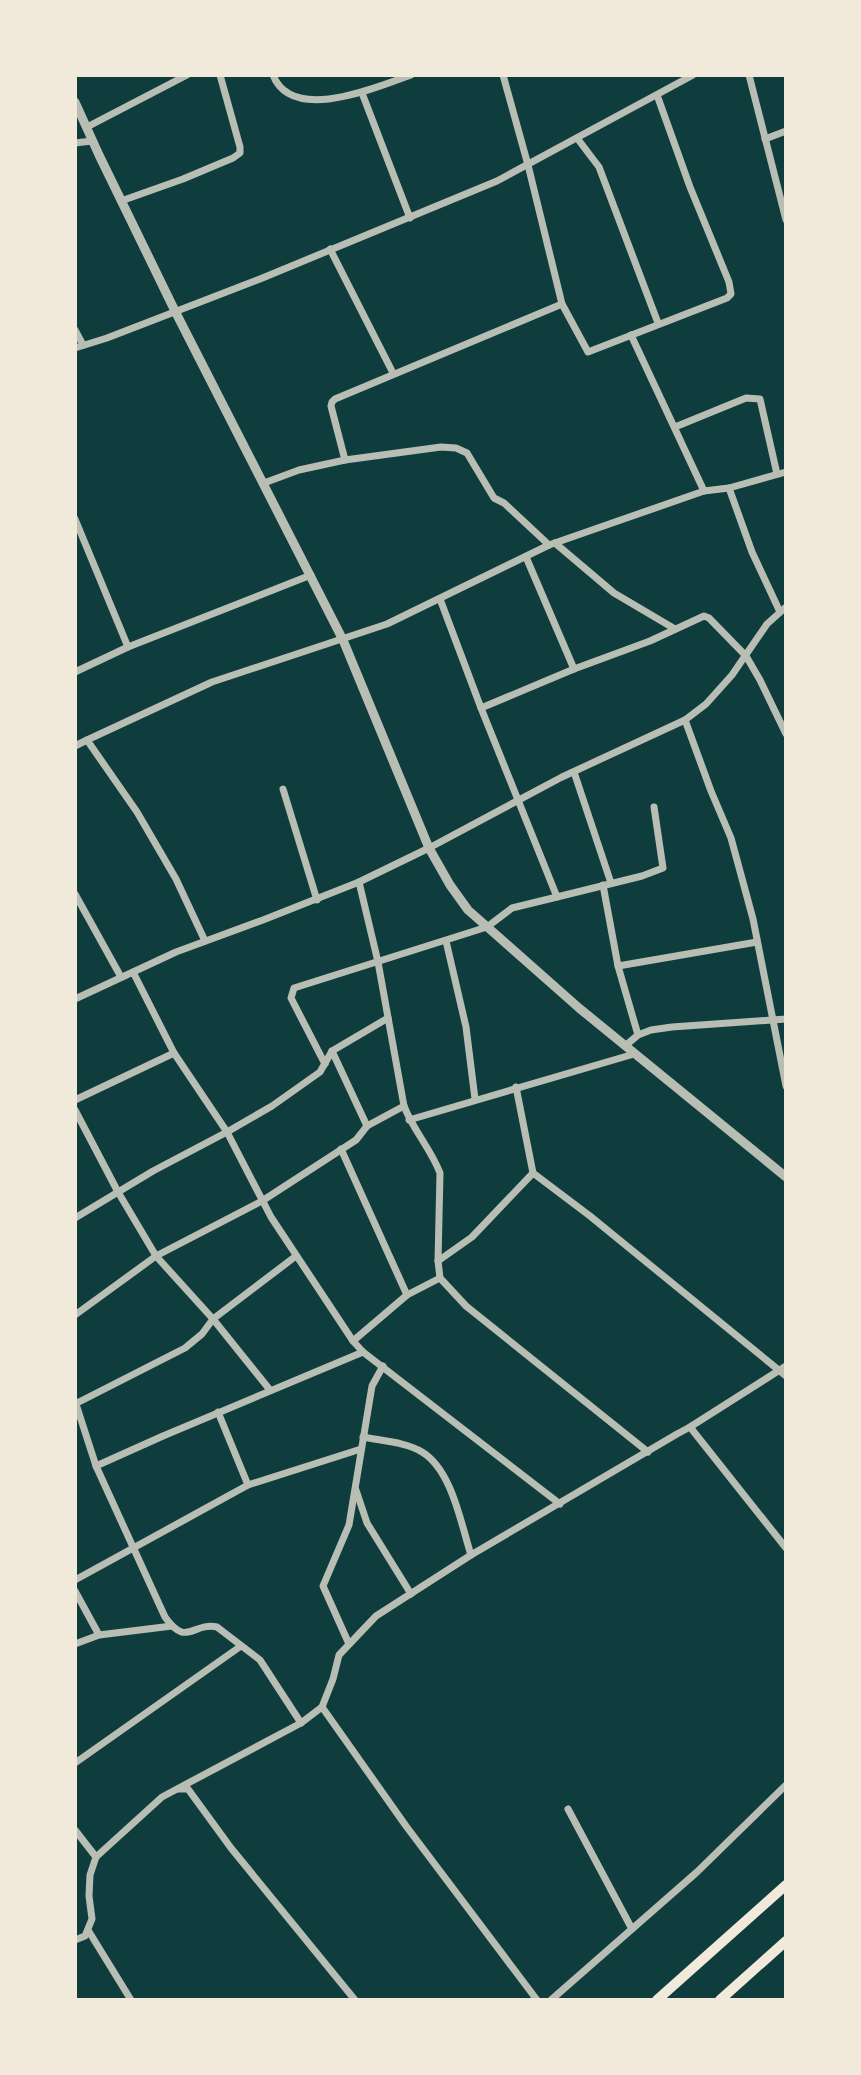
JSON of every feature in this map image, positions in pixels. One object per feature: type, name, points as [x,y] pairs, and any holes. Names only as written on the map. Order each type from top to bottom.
[{"type":"main road","points":[[657,2000],[786,1885]]},
{"type":"main road","points":[[720,2000],[786,1941]]},
{"type":"street","points":[[86,127],[176,77],[187,75]]},
{"type":"street","points":[[121,201],[183,179],[240,153],[220,75]]},
{"type":"street","points":[[273,75],[284,92],[317,100],[362,93],[411,75]]},
{"type":"street","points":[[503,75],[562,304],[588,352],[727,298],[731,294],[657,95]]},
{"type":"street","points":[[75,330],[79,346],[107,338],[410,218],[528,166],[693,75]]},
{"type":"street","points":[[748,75],[786,220]]},
{"type":"street","points":[[362,93],[410,218]]},
{"type":"street","points":[[75,102],[175,311],[343,640],[429,848],[450,885],[468,910],[487,928],[625,1046],[786,1177]]},
{"type":"street","points":[[765,139],[786,131]]},
{"type":"street","points":[[577,138],[599,167],[657,323]]},
{"type":"street","points":[[75,143],[92,141]]},
{"type":"street","points":[[330,249],[393,373]]},
{"type":"street","points":[[345,460],[331,406],[335,399],[562,304]]},
{"type":"street","points":[[631,335],[704,491]]},
{"type":"street","points":[[674,427],[746,398],[760,399],[777,474]]},
{"type":"street","points":[[264,484],[299,470],[345,460],[441,447],[456,448],[467,453],[494,498],[504,503],[614,593],[675,629]]},
{"type":"street","points":[[75,746],[212,682],[387,624],[552,544],[704,491],[729,488],[786,472]]},
{"type":"street","points":[[75,999],[176,952],[359,882],[429,848],[518,799],[685,720],[706,704],[732,676],[768,624],[783,609],[752,552],[729,488]]},
{"type":"street","points":[[75,519],[128,647]]},
{"type":"street","points":[[75,548],[85,543]]},
{"type":"street","points":[[526,557],[574,669]]},
{"type":"street","points":[[75,672],[128,647],[311,575]]},
{"type":"street","points":[[440,599],[557,897]]},
{"type":"street","points":[[481,708],[706,616],[746,656],[786,733]]},
{"type":"street","points":[[685,720],[731,838],[757,942],[786,1086]]},
{"type":"street","points":[[87,740],[137,812],[176,878],[205,941]]},
{"type":"street","points":[[574,772],[607,884],[618,966],[638,1035]]},
{"type":"street","points":[[283,789],[317,900]]},
{"type":"street","points":[[325,1064],[291,999],[294,988],[487,928],[512,908],[642,876],[663,868],[654,807]]},
{"type":"street","points":[[359,882],[378,962],[404,1106],[409,1120],[435,1160],[440,1173],[440,1278],[466,1306],[648,1451]]},
{"type":"street","points":[[75,894],[121,977]]},
{"type":"street","points":[[446,941],[466,1027],[475,1099]]},
{"type":"street","points":[[618,966],[757,942]]},
{"type":"street","points":[[133,972],[174,1053],[227,1132],[262,1201],[353,1341],[363,1352],[560,1504]]},
{"type":"street","points":[[75,1217],[272,1106],[320,1072],[332,1051],[388,1018]]},
{"type":"street","points":[[625,1046],[638,1035],[651,1030],[786,1019]]},
{"type":"street","points":[[332,1051],[367,1126]]},
{"type":"street","points":[[75,1100],[174,1053]]},
{"type":"street","points":[[409,1120],[635,1054]]},
{"type":"street","points":[[75,1940],[85,1936],[92,1919],[90,1875],[96,1857],[162,1797],[301,1723],[322,1707],[339,1655],[376,1616],[471,1555],[784,1370],[533,1173],[516,1087]]},
{"type":"street","points":[[75,1315],[156,1256],[262,1201],[356,1140],[367,1126],[404,1106]]},
{"type":"street","points":[[75,1110],[118,1192],[156,1256],[213,1319],[270,1390]]},
{"type":"street","points":[[341,1150],[407,1295]]},
{"type":"street","points":[[438,1261],[472,1237],[533,1173]]},
{"type":"street","points":[[296,1256],[213,1319],[202,1334],[185,1348],[76,1403],[96,1466],[165,1617],[179,1632],[189,1633],[211,1626],[217,1627],[260,1660],[301,1723]]},
{"type":"street","points":[[353,1341],[407,1295],[440,1278]]},
{"type":"street","points":[[96,1466],[363,1352]]},
{"type":"street","points":[[349,1644],[323,1586],[349,1525],[372,1386],[383,1366]]},
{"type":"street","points":[[218,1412],[248,1485]]},
{"type":"street","points":[[690,1427],[786,1548]]},
{"type":"street","points":[[363,1437],[422,1452],[438,1466],[447,1481],[471,1555]]},
{"type":"street","points":[[75,1580],[248,1485],[361,1449]]},
{"type":"street","points":[[355,1488],[368,1523],[411,1594]]},
{"type":"street","points":[[75,1591],[99,1635]]},
{"type":"street","points":[[75,1644],[99,1635],[172,1626]]},
{"type":"street","points":[[75,1763],[241,1646]]},
{"type":"street","points":[[322,1707],[406,1826],[537,2000]]},
{"type":"street","points":[[551,2000],[697,1872],[786,1785]]},
{"type":"street","points":[[177,1789],[188,1789],[231,1849],[355,2000]]},
{"type":"street","points":[[569,1809],[632,1928]]},
{"type":"street","points":[[75,1830],[96,1857]]},
{"type":"street","points":[[88,1930],[131,2000]]}]
